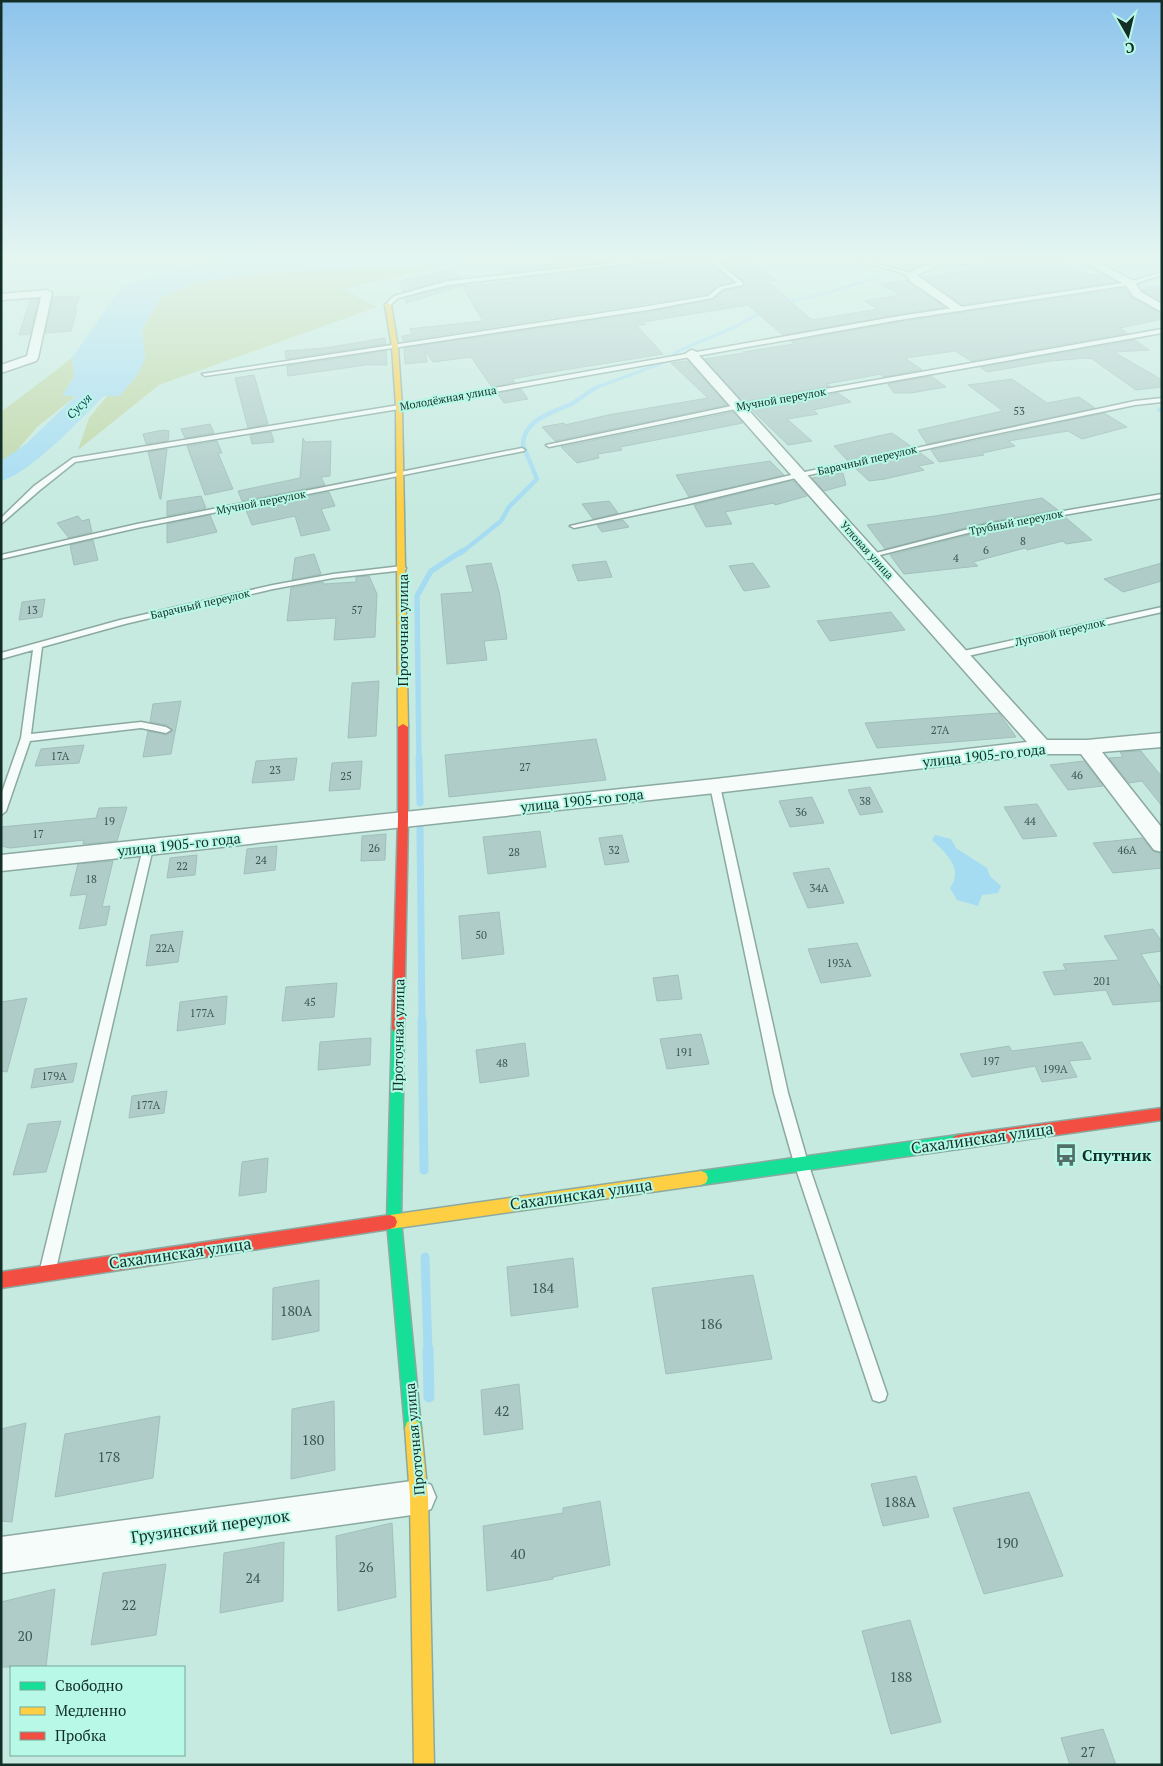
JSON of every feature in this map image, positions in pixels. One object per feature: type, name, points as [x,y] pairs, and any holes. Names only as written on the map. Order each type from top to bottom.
[{"type":"street","points":[[1,369],[32,358],[36,340]]},
{"type":"street","name":"Проточная улица","points":[[394,340],[399,407],[401,475],[403,819],[394,1221],[419,1497],[424,1765]]},
{"type":"street","name":"Угловая улица","points":[[691,354],[736,407],[800,475],[1042,747]]},
{"type":"street","name":"улица 1905-го года","points":[[1,863],[715,786],[1042,747],[1087,748],[1162,740]]},
{"type":"street","points":[[1087,748],[1162,844]]},
{"type":"street","name":"Сахалинская улица","points":[[1,1280],[394,1221],[1162,1114]]},
{"type":"street","name":"Грузинский переулок","points":[[1,1555],[419,1497]]},
{"type":"lane","points":[[205,374],[436,340]]},
{"type":"lane","name":"Молодёжная улица","points":[[1,522],[37,488],[73,460],[399,407],[772,340]]},
{"type":"lane","name":"Мучной переулок","points":[[550,445],[736,407],[1104,340]]},
{"type":"lane","name":"Барачный переулок","points":[[574,526],[690,502],[800,475],[1013,428],[1135,403],[1162,400]]},
{"type":"lane","name":"Мучной переулок","points":[[1,557],[137,526],[522,450]]},
{"type":"lane","name":"Трубный переулок","points":[[872,555],[988,526],[1162,496]]},
{"type":"lane","name":"Барачный переулок","points":[[1,656],[123,622],[273,587],[333,576],[402,568]]},
{"type":"lane","name":"Луговой переулок","points":[[959,655],[1162,609]]},
{"type":"lane","points":[[1,812],[26,738],[38,646]]},
{"type":"lane","points":[[26,738],[142,724],[166,730]]},
{"type":"lane","points":[[715,786],[781,1093],[801,1163],[879,1394]]},
{"type":"lane","points":[[47,1273],[148,848]]},
{"type":"green space","points":[[143,340],[284,340],[159,385],[78,450],[89,418],[107,396],[120,395],[145,359]]},
{"type":"green space","points":[[72,358],[75,376],[63,396],[76,396],[38,426],[14,454],[1,461],[1,412]]},
{"type":"water","points":[[84,340],[143,340],[145,359],[138,374],[120,396],[62,396],[74,376],[72,358]]},
{"type":"water","points":[[935,835],[951,839],[956,848],[987,868],[990,876],[1001,886],[998,893],[982,895],[978,906],[957,900],[950,888],[955,874],[952,862],[932,840]]},
{"type":"building","points":[[371,340],[385,340],[386,344],[286,359],[285,351],[325,348]]},
{"type":"building","points":[[455,340],[650,340],[663,354],[512,379],[515,382],[492,387],[471,357],[433,362],[425,351],[427,362],[405,364],[404,348]]},
{"type":"building","points":[[1086,340],[971,361],[955,351],[905,358],[922,370],[883,377],[881,374],[826,384],[830,386],[743,402],[704,359],[794,344],[791,341]]},
{"type":"building","points":[[1136,340],[1149,350],[1114,352],[1162,380],[1162,387],[1136,390],[1092,359],[1086,358],[1051,361],[987,372],[980,367]]},
{"type":"building","points":[[386,351],[387,365],[366,365],[288,376],[287,366]]},
{"type":"building","points":[[688,361],[727,405],[555,441],[542,427],[564,423],[565,425],[608,415],[708,398],[671,363]]},
{"type":"building","points":[[254,375],[268,424],[248,428],[235,378]]},
{"type":"building","points":[[931,376],[946,387],[911,393],[894,393],[888,384]]},
{"type":"building","points":[[1012,379],[1047,403],[1079,397],[1095,408],[927,444],[918,430],[1003,411],[968,385]]},
{"type":"building","points":[[521,389],[528,399],[504,403],[497,393]]},
{"type":"building","points":[[838,393],[851,402],[813,410],[818,414],[787,419],[812,441],[788,445],[750,408]]},
{"type":"building","points":[[733,412],[743,423],[620,447],[622,450],[598,454],[599,458],[577,463],[561,447]]},
{"type":"building","points":[[1104,413],[1127,427],[1082,439],[1068,431],[1008,441],[1015,446],[982,453],[984,455],[939,462],[931,450]]},
{"type":"building","points":[[210,424],[214,433],[185,438],[181,429]]},
{"type":"building","points":[[163,430],[169,431],[168,441],[146,444],[143,434]]},
{"type":"building","points":[[271,432],[274,442],[252,444],[250,435]]},
{"type":"building","points":[[892,433],[912,447],[848,461],[834,446]]},
{"type":"building","points":[[303,438],[305,442],[331,441],[330,476],[321,477],[325,485],[242,501],[238,491],[300,478]]},
{"type":"building","points":[[217,441],[222,453],[218,453],[233,489],[205,495],[187,446]]},
{"type":"building","points":[[167,449],[161,499],[160,499],[148,452]]},
{"type":"building","points":[[919,452],[934,463],[918,466],[924,470],[869,481],[854,467]]},
{"type":"building","points":[[770,461],[784,475],[689,497],[676,475]]},
{"type":"building","points":[[843,473],[846,485],[824,491],[812,478]]},
{"type":"building","points":[[794,481],[807,496],[775,505],[774,503],[725,512],[732,524],[706,527],[694,505]]},
{"type":"building","points":[[329,492],[335,506],[321,509],[330,530],[301,536],[295,516],[252,525],[245,508]]},
{"type":"building","points":[[201,496],[206,508],[167,516],[167,501]]},
{"type":"building","points":[[1042,498],[1058,510],[988,522],[885,549],[867,525],[935,516]]},
{"type":"building","points":[[609,501],[618,513],[593,519],[582,504]]},
{"type":"building","points":[[210,515],[217,532],[167,543],[167,524]]},
{"type":"building","points":[[78,516],[82,521],[89,519],[92,532],[69,538],[57,523]]},
{"type":"building","points":[[1065,517],[1092,540],[1066,544],[1063,541],[1027,550],[1025,548],[973,562],[978,566],[904,574],[890,555],[988,530]]},
{"type":"building","points":[[623,520],[629,527],[602,532],[597,525]]},
{"type":"building","points":[[93,540],[98,560],[74,565],[70,545]]},
{"type":"building","points":[[314,554],[321,574],[292,580],[295,558]]},
{"type":"building","points":[[606,561],[612,577],[578,581],[572,565]]},
{"type":"building","points":[[491,563],[499,591],[507,639],[484,641],[487,660],[447,664],[441,594],[473,592],[466,566]]},
{"type":"building","points":[[753,563],[770,587],[744,591],[729,566]]},
{"type":"building","points":[[1162,563],[1162,581],[1123,592],[1104,579]]},
{"type":"building","points":[[369,576],[377,594],[375,637],[334,640],[336,618],[287,621],[291,588],[323,582],[324,584],[356,582],[356,577]]},
{"type":"building","points":[[45,599],[42,617],[19,620],[22,602]]},
{"type":"building","points":[[891,612],[905,630],[830,641],[817,621]]},
{"type":"building","points":[[379,681],[376,736],[348,738],[352,683]]},
{"type":"building","points":[[181,701],[171,754],[143,757],[148,731],[166,735],[173,731],[167,725],[150,722],[153,704]]},
{"type":"building","points":[[999,713],[1016,737],[877,748],[865,723]]},
{"type":"building","points":[[596,739],[606,780],[449,797],[445,755]]},
{"type":"building","points":[[84,745],[79,763],[35,766],[41,749]]},
{"type":"building","points":[[1141,751],[1162,777],[1162,806],[1142,781],[1129,783],[1109,758],[1123,757],[1120,752]]},
{"type":"building","points":[[297,758],[294,780],[252,783],[256,761]]},
{"type":"building","points":[[362,761],[360,789],[329,791],[332,763]]},
{"type":"building","points":[[1084,761],[1103,786],[1068,790],[1050,765]]},
{"type":"building","points":[[870,787],[883,812],[860,815],[848,790]]},
{"type":"building","points":[[812,797],[824,823],[790,827],[779,801]]},
{"type":"building","points":[[1037,804],[1057,836],[1023,839],[1004,807]]},
{"type":"building","points":[[127,807],[117,841],[83,844],[84,840],[10,848],[1,846],[1,827],[96,818],[99,808]]},
{"type":"building","points":[[540,831],[546,867],[488,874],[483,837]]},
{"type":"building","points":[[386,834],[385,860],[361,861],[362,836]]},
{"type":"building","points":[[622,835],[629,862],[605,865],[599,838]]},
{"type":"building","points":[[1142,838],[1153,851],[1159,853],[1162,857],[1162,868],[1113,873],[1093,843]]},
{"type":"building","points":[[277,846],[275,870],[244,874],[247,849]]},
{"type":"building","points":[[197,855],[195,875],[167,878],[170,858]]},
{"type":"building","points":[[113,861],[102,907],[110,906],[106,925],[79,929],[87,894],[70,896],[78,864]]},
{"type":"building","points":[[829,868],[844,903],[808,908],[793,873]]},
{"type":"building","points":[[499,912],[504,954],[462,959],[459,916]]},
{"type":"building","points":[[1153,929],[1162,942],[1162,951],[1141,954],[1162,989],[1162,1001],[1113,1005],[1106,990],[1054,995],[1043,972],[1066,970],[1063,964],[1119,960],[1104,936]]},
{"type":"building","points":[[183,931],[178,962],[146,966],[151,935]]},
{"type":"building","points":[[857,943],[871,976],[821,983],[808,949]]},
{"type":"building","points":[[678,975],[682,999],[657,1001],[653,978]]},
{"type":"building","points":[[337,983],[334,1017],[282,1021],[286,987]]},
{"type":"building","points":[[227,996],[225,1024],[177,1031],[180,1002]]},
{"type":"building","points":[[27,998],[7,1072],[1,1071],[1,1002]]},
{"type":"building","points":[[701,1034],[709,1064],[667,1069],[660,1039]]},
{"type":"building","points":[[371,1038],[370,1065],[318,1070],[320,1042]]},
{"type":"building","points":[[1082,1042],[1091,1059],[1069,1061],[1077,1077],[1042,1082],[1035,1066],[972,1077],[960,1054],[1009,1046],[1012,1051]]},
{"type":"building","points":[[525,1043],[529,1076],[480,1083],[476,1050]]},
{"type":"building","points":[[77,1063],[73,1082],[31,1088],[35,1069]]},
{"type":"building","points":[[167,1091],[164,1113],[129,1118],[132,1096]]},
{"type":"building","points":[[61,1121],[46,1172],[13,1175],[28,1124]]},
{"type":"building","points":[[268,1158],[266,1192],[239,1196],[242,1162]]},
{"type":"building","points":[[573,1258],[578,1307],[511,1316],[507,1267]]},
{"type":"building","points":[[753,1275],[772,1359],[666,1374],[652,1288]]},
{"type":"building","points":[[319,1280],[319,1331],[272,1340],[273,1288]]},
{"type":"building","points":[[519,1384],[523,1429],[484,1435],[481,1390]]},
{"type":"building","points":[[334,1401],[335,1470],[291,1479],[292,1409]]},
{"type":"building","points":[[160,1416],[153,1478],[55,1497],[65,1434]]},
{"type":"building","points":[[26,1423],[12,1522],[1,1521],[1,1429]]},
{"type":"building","points":[[916,1476],[929,1517],[883,1526],[871,1484]]},
{"type":"building","points":[[1029,1492],[1063,1576],[984,1594],[953,1508]]},
{"type":"building","points":[[600,1501],[610,1565],[553,1577],[553,1579],[487,1591],[483,1526],[563,1513],[563,1508]]},
{"type":"building","points":[[392,1523],[396,1597],[338,1611],[336,1536]]},
{"type":"building","points":[[284,1542],[283,1601],[220,1613],[224,1553]]},
{"type":"building","points":[[166,1564],[156,1635],[91,1645],[103,1573]]},
{"type":"building","points":[[55,1589],[46,1666],[1,1667],[1,1602]]},
{"type":"building","points":[[910,1620],[941,1722],[891,1734],[862,1631]]},
{"type":"building","points":[[1103,1729],[1116,1765],[1070,1765],[1061,1738]]},
{"type":"waterway","points":[[595,388],[665,362],[678,351],[703,340]]},
{"type":"waterway","name":"Сусуя","points":[[1,473],[36,448],[117,369],[120,350]]},
{"type":"waterway","points":[[461,553],[501,521],[509,507],[537,479],[523,445],[524,436],[528,429],[540,418],[571,404],[598,387]]},
{"type":"waterway","points":[[1162,409],[1159,410],[1162,412]]},
{"type":"waterway","points":[[419,760],[417,596],[431,571],[462,551]]},
{"type":"waterway","points":[[419,758],[420,803]]},
{"type":"waterway","points":[[420,827],[422,1021]]},
{"type":"waterway","points":[[422,1020],[424,1170]]},
{"type":"waterway","points":[[425,1257],[428,1351]]},
{"type":"waterway","points":[[428,1349],[429,1397]]},
{"type":"traffic: fast","points":[[398,1028],[394,1221],[413,1428]]},
{"type":"traffic: fast","points":[[701,1178],[958,1142]]},
{"type":"traffic: slow","points":[[394,340],[399,407],[403,727]]},
{"type":"traffic: slow","points":[[390,1222],[701,1178]]},
{"type":"traffic: slow","points":[[413,1428],[419,1497],[424,1765]]},
{"type":"traffic: jam","points":[[398,1028],[403,819],[403,727]]},
{"type":"traffic: jam","points":[[958,1142],[1162,1114]]},
{"type":"traffic: jam","points":[[1,1280],[390,1222]]},
{"type":"place","name":"Спутник","points":[[1066,1155]]}]
